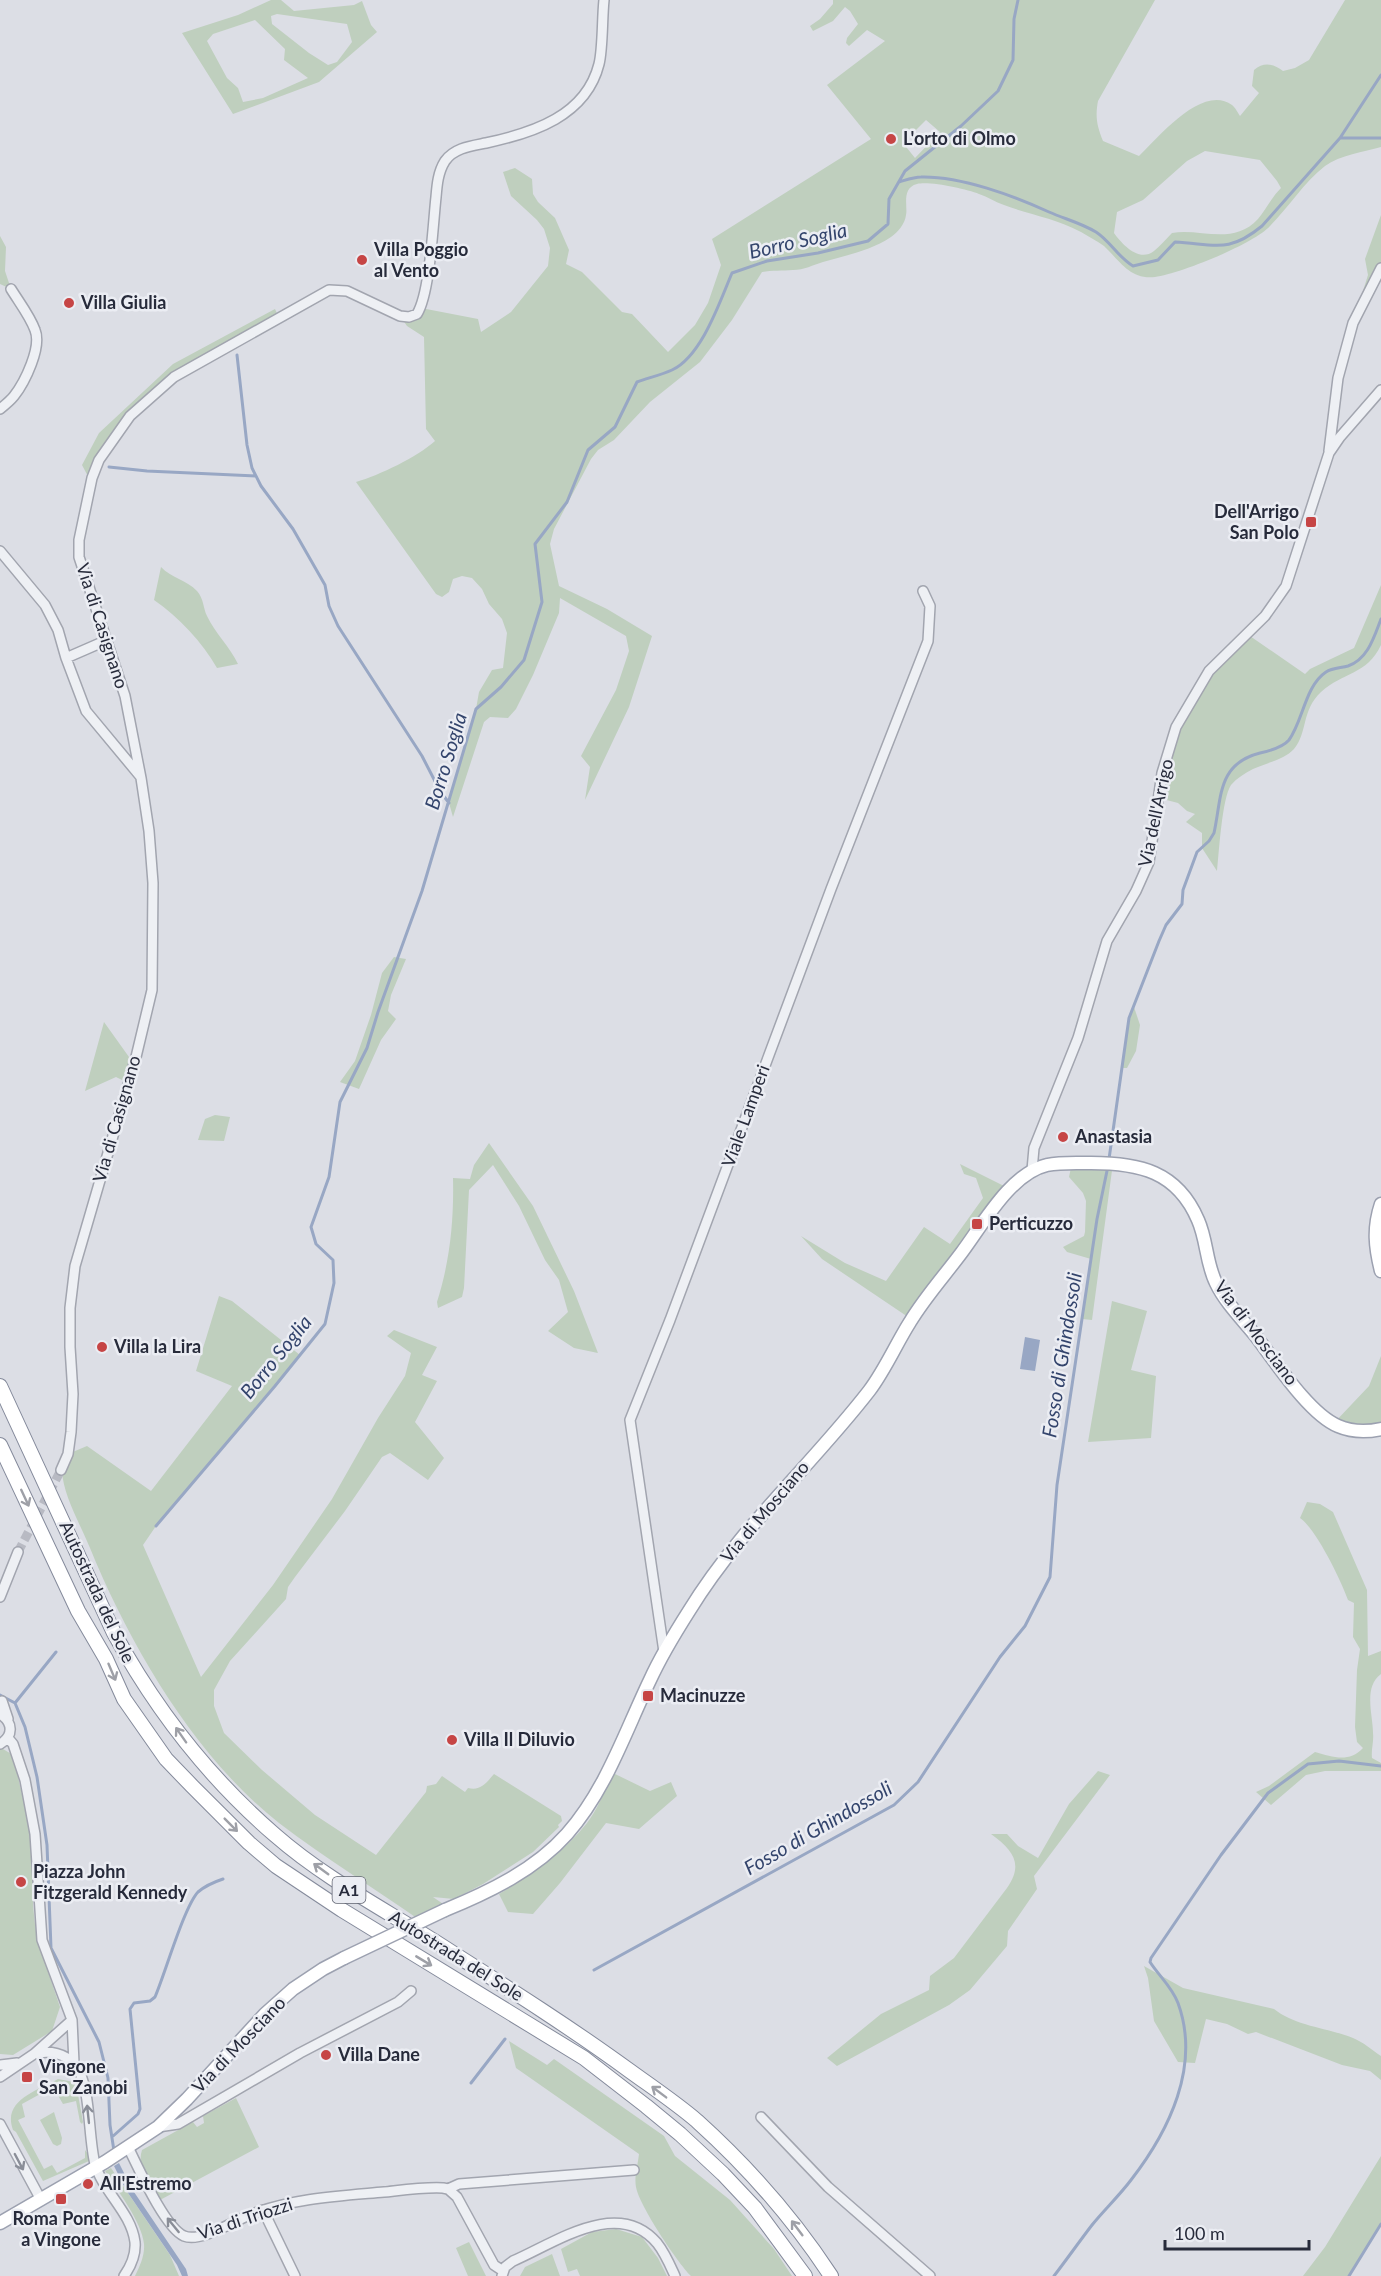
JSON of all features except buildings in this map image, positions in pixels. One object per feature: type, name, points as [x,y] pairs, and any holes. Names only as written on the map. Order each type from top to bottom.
[{"type":"highway","name":"Autostrada del Sole","points":[[0,1386],[114,1633],[136,1672],[192,1751],[234,1798],[277,1837],[346,1888],[432,1940],[595,2045],[695,2119],[769,2192],[831,2276]]},
{"type":"highway","name":"Autostrada del Sole","points":[[0,1445],[78,1611],[106,1659],[124,1699],[166,1759],[249,1843],[276,1866],[342,1910],[584,2058],[646,2106],[723,2174],[755,2208],[806,2276]]},
{"type":"main road","name":"Via di Mosciano","points":[[0,2223],[158,2127],[188,2100],[265,2014],[293,1989],[344,1958],[504,1883],[537,1861],[570,1831],[586,1810],[608,1771],[664,1652],[724,1558],[870,1388],[911,1319],[1005,1195],[1019,1179],[1032,1170],[1045,1165],[1061,1163],[1113,1163],[1145,1168],[1162,1177],[1186,1198],[1201,1225],[1215,1282],[1310,1405],[1337,1426],[1368,1431],[1381,1429]]},
{"type":"main road","points":[[1381,1204],[1375,1222],[1375,1238],[1381,1271]]},
{"type":"street","name":"Via di Casignano","points":[[61,1470],[68,1454],[71,1432],[73,1394],[70,1308],[75,1266],[136,1058],[152,990],[153,883],[149,831],[141,778],[125,696],[79,557],[79,540],[92,478],[99,460],[124,424],[174,376],[329,290],[347,291],[400,316],[409,317],[417,314],[425,294],[438,179],[446,159],[468,146],[521,135],[574,108],[592,85],[600,62],[604,0]]},
{"type":"street","points":[[1329,453],[1338,378],[1353,323],[1381,268]]},
{"type":"street","points":[[0,409],[14,397],[32,363],[35,347],[36,332],[11,289]]},
{"type":"street","name":"Via dell'Arrigo","points":[[1032,1170],[1034,1148],[1078,1038],[1107,941],[1137,891],[1149,862],[1162,773],[1176,727],[1209,671],[1265,616],[1286,586],[1329,453],[1381,390]]},
{"type":"street","points":[[0,551],[45,605],[58,630],[86,711],[141,778]]},
{"type":"street","name":"Viale Lamperi","points":[[664,1652],[630,1420],[674,1309],[831,889],[928,641],[930,606],[923,591]]},
{"type":"street","points":[[66,658],[105,641]]},
{"type":"street","points":[[0,1597],[18,1552]]},
{"type":"street","points":[[1,1700],[11,1730],[4,1741],[13,1744],[25,1780],[35,1833],[42,1940],[72,2020],[74,2063],[84,2080],[91,2142],[135,2242],[134,2256],[124,2276]]},
{"type":"street","points":[[0,1714],[8,1721]]},
{"type":"street","points":[[158,2127],[178,2124],[300,2053],[398,2002],[411,1991]]},
{"type":"street","points":[[0,2077],[34,2054],[72,2020]]},
{"type":"street","points":[[34,2054],[56,2053],[74,2063]]},
{"type":"street","points":[[0,2065],[22,2062]]},
{"type":"street","points":[[761,2117],[828,2187],[930,2276]]},
{"type":"street","points":[[0,2124],[40,2198]]},
{"type":"street","name":"Via di Triozzi","points":[[128,2147],[173,2228],[184,2236],[195,2238],[263,2210],[322,2197],[448,2188],[459,2184],[634,2170]]},
{"type":"street","points":[[448,2188],[457,2197],[494,2265],[502,2274],[513,2261],[588,2227],[617,2222],[633,2226],[656,2242],[675,2276]]},
{"type":"street","points":[[263,2210],[295,2276]]},
{"type":"green space","points":[[271,0],[281,0],[294,11],[354,5],[362,1],[371,25],[377,32],[319,82],[233,114],[182,33],[238,15]],"holes":[[[277,14],[347,24],[352,42],[337,62],[328,65],[272,24],[271,16]],[[255,20],[285,49],[284,60],[308,78],[263,98],[243,102],[238,88],[227,78],[207,41],[213,34]]]},
{"type":"green space","points":[[833,0],[1155,0],[1098,101],[1097,107],[1097,121],[1103,141],[1139,156],[1181,116],[1207,101],[1220,100],[1232,105],[1240,116],[1259,93],[1252,86],[1254,70],[1265,65],[1273,65],[1283,71],[1295,68],[1309,60],[1345,0],[1381,0],[1381,147],[1345,156],[1325,166],[1310,179],[1270,226],[1249,241],[1198,264],[1166,275],[1139,276],[1126,268],[1104,246],[1062,223],[1001,204],[973,192],[923,183],[909,189],[904,222],[896,233],[883,242],[797,270],[762,272],[732,320],[700,362],[650,402],[614,440],[598,450],[554,529],[550,544],[559,586],[607,609],[652,636],[629,707],[585,800],[590,767],[581,756],[616,690],[629,651],[626,636],[560,598],[559,613],[516,709],[508,718],[490,717],[484,722],[453,817],[449,803],[479,692],[492,670],[503,668],[507,633],[502,619],[472,578],[462,576],[453,579],[449,592],[442,597],[436,594],[356,482],[398,465],[435,441],[426,429],[424,337],[407,326],[400,316],[409,317],[421,308],[478,319],[481,332],[511,312],[548,266],[550,248],[544,229],[511,196],[503,172],[515,168],[532,179],[533,194],[555,218],[569,250],[566,264],[582,272],[622,312],[632,314],[668,352],[695,325],[708,303],[721,265],[712,239],[871,139],[827,85],[885,41],[867,30],[849,46],[846,43],[847,38],[858,24],[845,7],[833,21],[813,31],[810,26],[820,19],[833,4]],"holes":[[[926,120],[940,132],[915,158],[903,143]],[[1205,151],[1260,160],[1281,188],[1258,219],[1238,232],[1227,234],[1172,233],[1148,254],[1143,255],[1131,251],[1114,233],[1117,212],[1143,200],[1187,161]]]},
{"type":"green space","points":[[1381,215],[1381,268],[1353,323],[1368,275],[1365,259]]},
{"type":"green space","points":[[0,236],[6,247],[5,271],[11,289],[0,284]]},
{"type":"green space","points":[[275,309],[279,318],[174,377],[130,416],[91,482],[82,465],[99,433],[173,364]]},
{"type":"green space","points":[[161,567],[197,591],[210,622],[238,664],[217,668],[189,631],[154,600]]},
{"type":"green space","points":[[1381,585],[1381,645],[1375,655],[1362,668],[1329,685],[1321,692],[1310,707],[1301,736],[1290,753],[1250,771],[1231,785],[1223,813],[1217,871],[1202,848],[1202,833],[1186,822],[1195,814],[1187,811],[1178,803],[1159,798],[1176,727],[1209,671],[1247,634],[1305,674],[1310,669],[1354,648]]},
{"type":"green space","points":[[394,957],[406,959],[391,995],[388,1011],[396,1019],[381,1040],[359,1089],[340,1082],[355,1061],[371,1015],[382,973]]},
{"type":"green space","points":[[1134,1007],[1140,1025],[1136,1051],[1127,1068],[1122,1068],[1129,1018]]},
{"type":"green space","points":[[104,1022],[134,1064],[128,1083],[116,1077],[85,1091]]},
{"type":"green space","points":[[215,1115],[230,1117],[224,1141],[198,1140],[205,1119]]},
{"type":"green space","points":[[489,1143],[533,1206],[574,1291],[598,1353],[574,1348],[548,1331],[568,1312],[559,1280],[545,1260],[519,1206],[493,1165],[469,1190],[462,1297],[438,1308],[437,1302],[450,1241],[453,1178],[470,1179],[474,1165]]},
{"type":"green space","points":[[1072,1163],[1113,1163],[1092,1320],[1082,1319],[1091,1259],[1067,1252],[1063,1247],[1084,1236],[1085,1232],[1086,1201],[1083,1193],[1069,1177]]},
{"type":"green space","points":[[960,1164],[1010,1189],[911,1319],[822,1259],[801,1236],[845,1263],[886,1281],[924,1227],[950,1244],[983,1198],[976,1178],[964,1174]]},
{"type":"green space","points":[[219,1296],[232,1301],[300,1355],[156,1526],[143,1545],[201,1677],[273,1585],[332,1499],[405,1376],[411,1353],[387,1336],[394,1330],[437,1347],[422,1375],[437,1381],[415,1422],[444,1458],[428,1480],[390,1453],[382,1457],[288,1587],[286,1599],[230,1661],[214,1690],[214,1706],[224,1733],[262,1770],[315,1815],[376,1855],[426,1792],[427,1786],[436,1784],[442,1776],[465,1792],[468,1788],[483,1786],[494,1774],[561,1816],[562,1821],[559,1827],[533,1852],[483,1884],[454,1899],[433,1897],[449,1908],[421,1921],[279,1823],[248,1796],[220,1766],[193,1733],[145,1661],[106,1585],[66,1490],[62,1469],[68,1454],[87,1446],[151,1491],[232,1386],[196,1371]]},
{"type":"green space","points":[[1112,1301],[1147,1311],[1131,1370],[1156,1376],[1151,1438],[1088,1442]]},
{"type":"green space","points":[[1381,1356],[1381,1429],[1334,1423],[1369,1386]]},
{"type":"green space","points":[[1307,1502],[1320,1504],[1333,1512],[1367,1590],[1368,1656],[1381,1651],[1381,1674],[1372,1686],[1370,1702],[1372,1758],[1381,1763],[1381,1771],[1325,1771],[1306,1775],[1271,1805],[1256,1792],[1269,1786],[1315,1752],[1340,1758],[1352,1756],[1363,1748],[1357,1742],[1355,1727],[1360,1649],[1353,1637],[1354,1603],[1348,1600],[1320,1544],[1300,1518]]},
{"type":"green space","name":"Piazza John Fitzgerald Kennedy","points":[[0,1749],[13,1755],[28,1821],[34,1871],[35,1925],[41,1951],[60,2007],[52,2031],[13,2055],[0,2054]]},
{"type":"green space","points":[[1098,1771],[1110,1775],[1034,1876],[1037,1889],[1008,1931],[1007,1946],[970,1990],[949,2005],[837,2066],[827,2058],[881,2014],[929,1990],[930,1976],[954,1958],[1007,1888],[1015,1872],[1014,1858],[1005,1846],[991,1834],[1007,1834],[1018,1846],[1038,1858],[1069,1804]]},
{"type":"green space","points":[[613,1773],[650,1791],[671,1782],[677,1796],[639,1829],[606,1823],[533,1914],[508,1912],[499,1894],[546,1863],[577,1834],[595,1812]]},
{"type":"green space","points":[[1144,1966],[1183,1988],[1274,2009],[1302,2023],[1357,2040],[1381,2056],[1381,2080],[1370,2071],[1342,2065],[1256,2032],[1248,2034],[1227,2024],[1206,2019],[1195,2063],[1178,2062],[1154,2021]]},
{"type":"green space","points":[[509,2041],[547,2065],[554,2059],[664,2136],[675,2156],[730,2200],[774,2249],[792,2276],[691,2276],[659,2233],[644,2207],[635,2179],[639,2154],[516,2068]]},
{"type":"green space","points":[[58,2079],[74,2082],[82,2124],[76,2101],[63,2104],[53,2087],[22,2104],[25,2117],[18,2120],[44,2169],[52,2165],[57,2173],[85,2158],[85,2150],[90,2157],[89,2161],[43,2181],[13,2130],[12,2111],[32,2092]]},
{"type":"green space","points":[[236,2098],[259,2147],[160,2200],[143,2170],[142,2150],[193,2122],[197,2127],[204,2123],[203,2116]]},
{"type":"green space","points":[[54,2112],[62,2138],[61,2144],[57,2146],[53,2144],[40,2120]]},
{"type":"green space","points":[[1381,2156],[1381,2224],[1349,2276],[1303,2276],[1325,2247]]},
{"type":"green space","points":[[111,2168],[170,2255],[179,2276],[135,2276],[144,2252],[142,2235],[128,2206],[105,2171]]},
{"type":"green space","points":[[616,2229],[642,2237],[658,2258],[667,2276],[580,2276],[577,2269],[568,2272],[561,2249],[592,2232]]},
{"type":"green space","points":[[469,2242],[486,2276],[468,2276],[456,2248]]},
{"type":"green space","points":[[552,2254],[560,2276],[520,2276],[525,2267]]},
{"type":"water","points":[[1025,1337],[1040,1340],[1035,1371],[1020,1369]]},
{"type":"water","points":[[119,2163],[132,2189],[186,2269],[188,2276],[182,2276],[177,2265],[126,2190],[114,2166]]},
{"type":"waterway","name":"Borro Soglia","points":[[156,1526],[325,1324],[334,1283],[333,1260],[316,1244],[311,1227],[329,1177],[340,1102],[367,1048],[422,891],[476,709],[501,687],[524,660],[542,602],[535,544],[567,502],[588,450],[615,427],[637,382],[672,370],[692,353],[709,327],[732,273],[767,261],[818,253],[868,241],[888,224],[889,199],[905,171],[961,126],[998,91],[1013,60],[1014,19],[1018,0]]},
{"type":"waterway","points":[[899,182],[918,177],[937,178],[970,183],[1004,194],[1096,232],[1133,266],[1158,260],[1175,242],[1230,244],[1240,241],[1262,226],[1340,138],[1381,75]]},
{"type":"waterway","points":[[1340,138],[1381,138]]},
{"type":"waterway","points":[[237,355],[247,445],[252,468],[261,486],[293,529],[325,585],[329,606],[338,626],[422,756],[440,791],[449,803]]},
{"type":"waterway","points":[[109,467],[256,476]]},
{"type":"waterway","name":"Fosso di Ghindossoli","points":[[1109,1159],[1129,1018],[1166,925],[1182,904],[1183,890],[1197,852],[1214,833],[1221,795],[1229,774],[1246,758],[1276,748],[1289,740],[1313,686],[1319,678],[1328,671],[1348,666],[1361,658],[1369,647],[1381,619]]},
{"type":"waterway","name":"Fosso di Ghindossoli","points":[[594,1970],[894,1805],[918,1782],[1000,1657],[1025,1626],[1050,1577],[1057,1485],[1097,1219],[1108,1166]]},
{"type":"waterway","name":"Borro Soglia","points":[[15,1703],[56,1652]]},
{"type":"waterway","points":[[0,1695],[15,1703],[25,1727],[37,1777],[47,1845],[51,1948],[99,2042],[108,2078],[110,2125],[114,2151]]},
{"type":"waterway","points":[[1054,2276],[1092,2225],[1145,2161],[1158,2141],[1177,2097],[1186,2050],[1184,2027],[1178,2003],[1150,1962],[1151,1958],[1221,1855],[1268,1793],[1308,1764],[1339,1761],[1381,1766]]},
{"type":"waterway","points":[[112,2137],[138,2114],[140,2109],[130,2009],[134,2003],[150,2001],[155,1997],[193,1900],[198,1892],[223,1879]]},
{"type":"waterway","name":"Fosso di Ghindossoli","points":[[471,2083],[505,2039]]},
{"type":"waterway","points":[[1349,2276],[1381,2224]]},
{"type":"tunnel","points":[[18,1552],[61,1470]]},
{"type":"place","name":"L'orto di Olmo","points":[[891,139]]},
{"type":"place","name":"Villa Poggio al Vento","points":[[362,260]]},
{"type":"place","name":"Villa Giulia","points":[[69,303]]},
{"type":"place","name":"Dell'Arrigo San Polo","points":[[1311,522]]},
{"type":"place","name":"Anastasia","points":[[1063,1137]]},
{"type":"place","name":"Perticuzzo","points":[[977,1224]]},
{"type":"place","name":"Villa la Lira","points":[[102,1347]]},
{"type":"place","name":"Macinuzze","points":[[648,1696]]},
{"type":"place","name":"Villa Il Diluvio","points":[[452,1740]]},
{"type":"place","name":"Piazza John Fitzgerald Kennedy","points":[[21,1882]]},
{"type":"place","name":"Villa Dane","points":[[326,2055]]},
{"type":"place","name":"Vingone San Zanobi","points":[[27,2077]]},
{"type":"place","name":"All'Estremo","points":[[88,2184]]},
{"type":"place","name":"Roma Ponte a Vingone","points":[[61,2199]]}]
